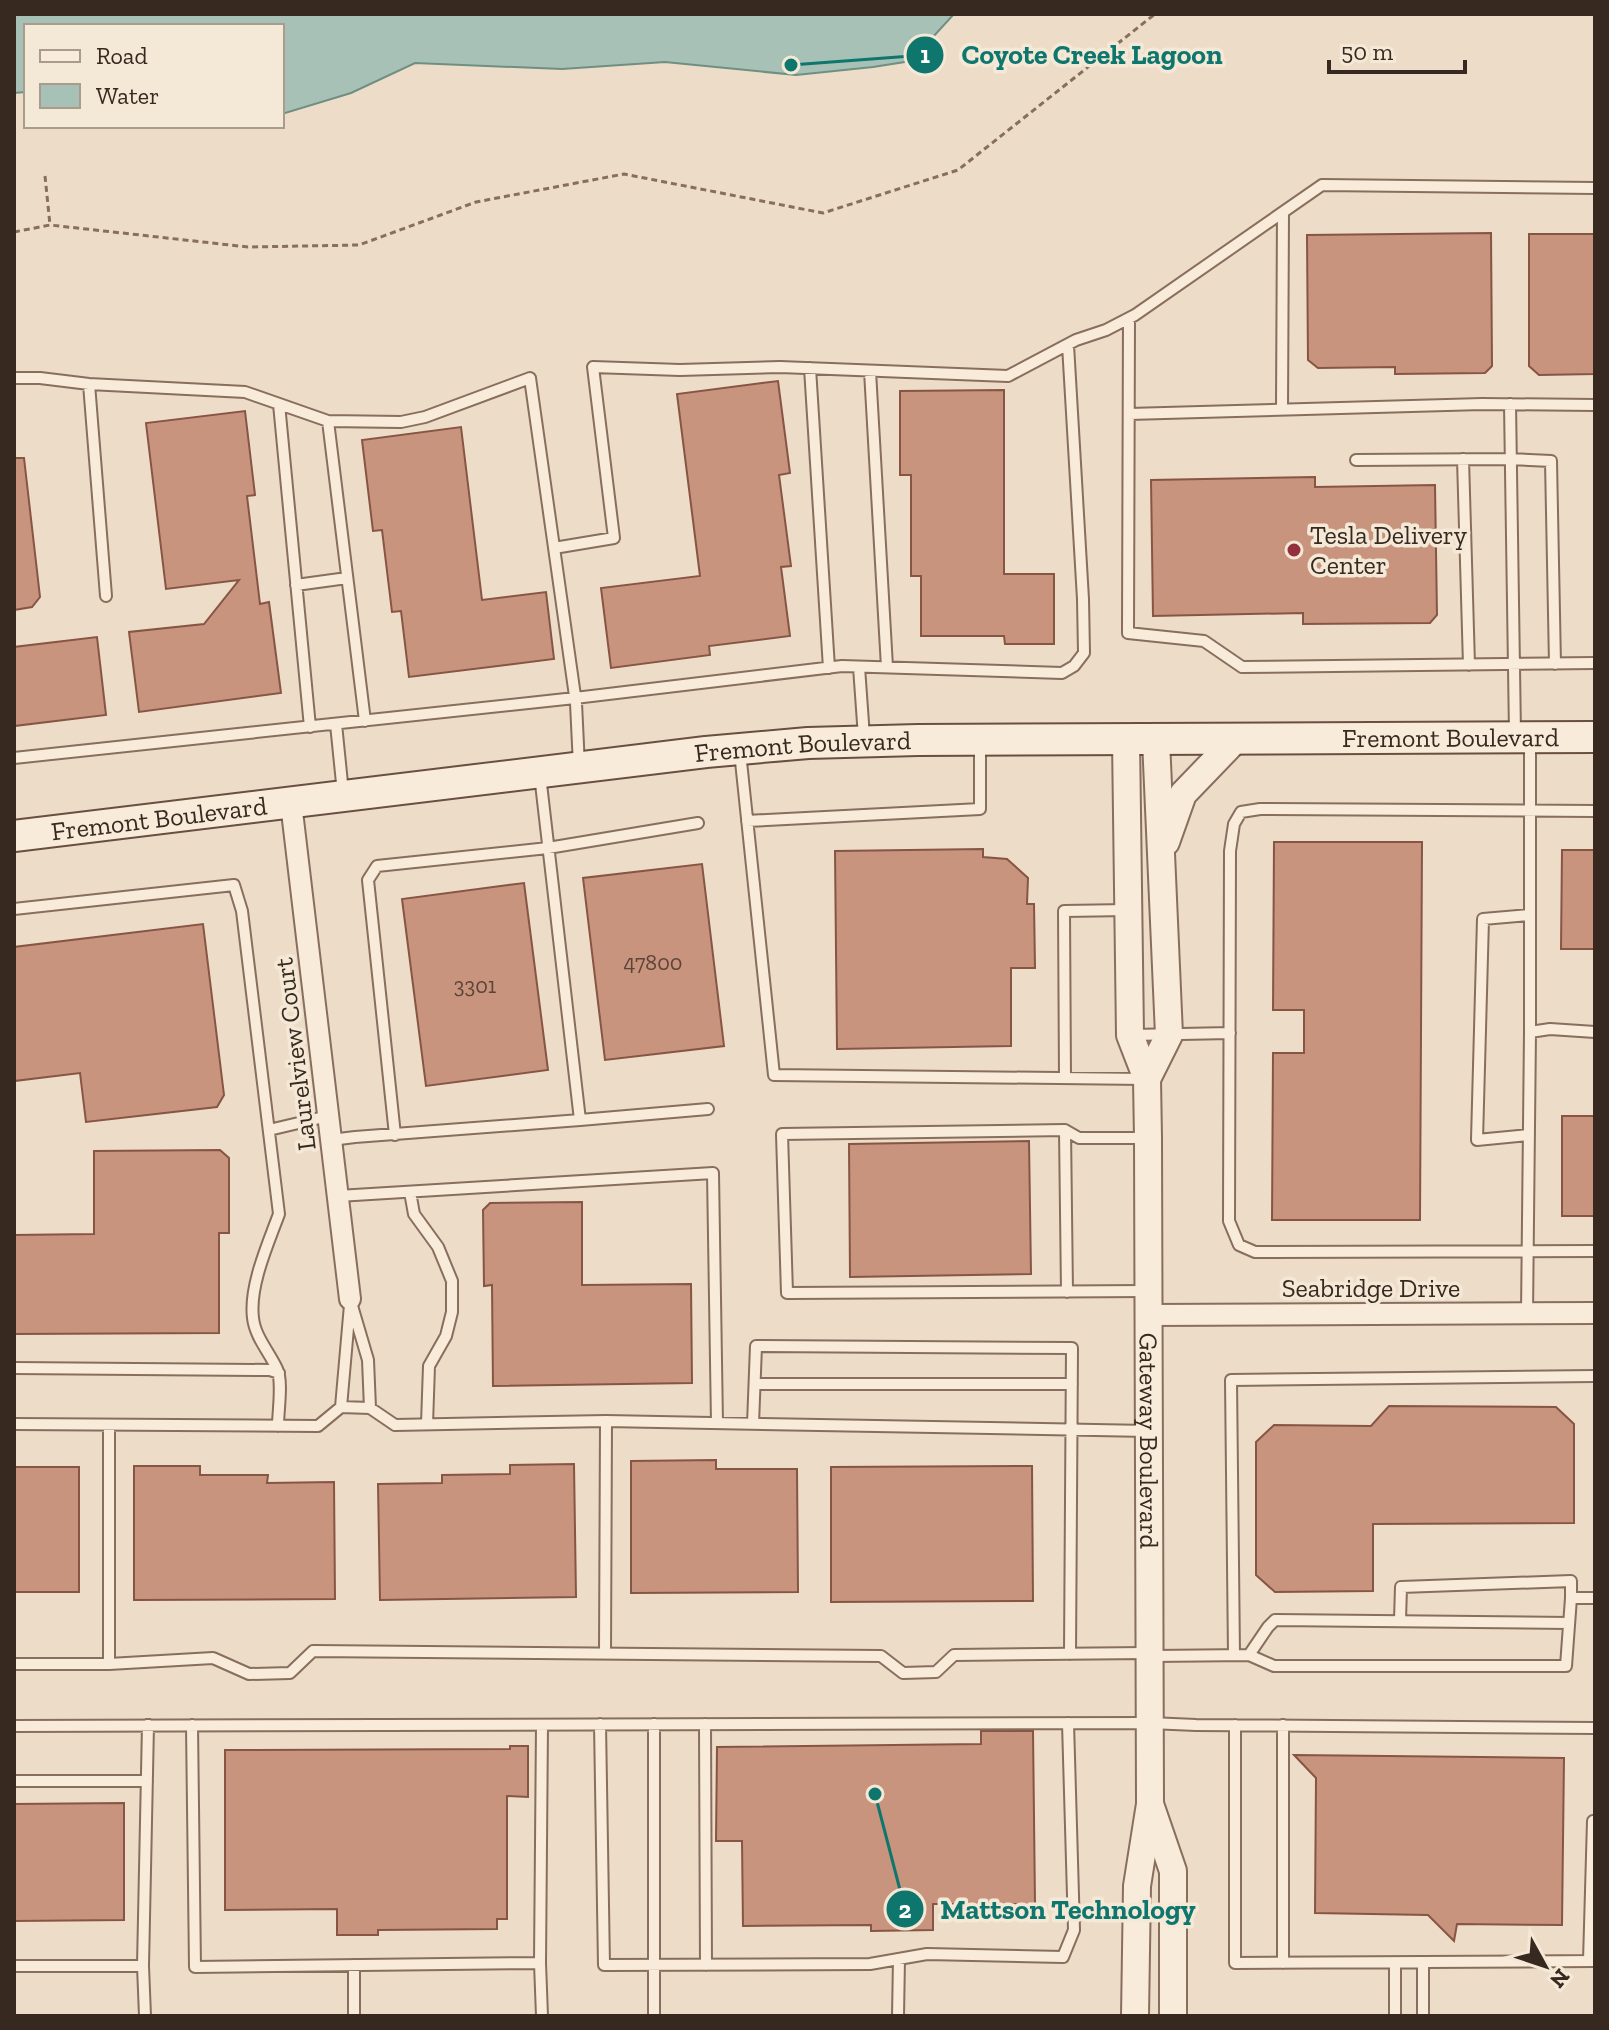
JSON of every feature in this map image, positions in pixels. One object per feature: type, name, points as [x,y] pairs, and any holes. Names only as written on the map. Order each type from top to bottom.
[{"type":"main road","name":"Fremont Boulevard","points":[[14,836],[808,743],[1595,737]]},
{"type":"street","points":[[1161,857],[1183,794],[1236,739]]},
{"type":"street","name":"Gateway Boulevard","points":[[1126,740],[1130,1035],[1147,1079],[1148,1138],[1150,1804],[1137,1886],[1135,2016]]},
{"type":"street","name":"Gateway Boulevard","points":[[1147,1079],[1169,1035],[1156,740]]},
{"type":"street","name":"Laurelview Court","points":[[291,803],[350,1299]]},
{"type":"street","name":"Seabridge Drive","points":[[1148,1303],[1527,1314],[1595,1313]]},
{"type":"street","name":"Gateway Boulevard","points":[[1150,1804],[1173,1871],[1173,2016]]},
{"type":"lane","points":[[554,548],[614,538],[593,367],[680,370],[810,368],[1008,376],[1129,318],[1322,185],[1595,188]]},
{"type":"lane","points":[[1282,410],[1283,212]]},
{"type":"lane","points":[[1129,318],[1128,633],[1204,641],[1242,667],[1595,663]]},
{"type":"lane","points":[[14,758],[829,668],[1062,673],[1074,666],[1084,653],[1068,345]]},
{"type":"lane","points":[[810,368],[829,668]]},
{"type":"lane","points":[[870,371],[887,667]]},
{"type":"lane","points":[[14,378],[245,392],[328,421],[401,422],[425,417],[530,378],[575,698],[579,768]]},
{"type":"lane","points":[[89,384],[106,596]]},
{"type":"lane","points":[[279,404],[310,727]]},
{"type":"lane","points":[[1129,414],[1510,404],[1595,405]]},
{"type":"lane","points":[[1510,404],[1513,664],[1530,810],[1527,1314]]},
{"type":"lane","points":[[328,421],[365,721]]},
{"type":"lane","points":[[1463,459],[1469,665]]},
{"type":"lane","points":[[1356,460],[1551,461],[1555,664]]},
{"type":"lane","points":[[296,585],[347,578]]},
{"type":"lane","points":[[859,667],[864,741]]},
{"type":"lane","points":[[336,724],[343,796]]},
{"type":"lane","points":[[747,821],[980,809],[980,740]]},
{"type":"lane","points":[[740,749],[774,1075],[1147,1079]]},
{"type":"lane","points":[[540,773],[580,1120]]},
{"type":"lane","points":[[1595,811],[1260,809],[1241,812],[1234,824],[1230,851],[1229,1221],[1239,1245],[1255,1252],[1595,1251]]},
{"type":"lane","points":[[395,1135],[368,880],[377,866],[548,848],[698,823]]},
{"type":"lane","points":[[14,909],[234,885],[242,911],[279,1214],[255,1289],[253,1319],[279,1373],[278,1426]]},
{"type":"lane","points":[[1065,1077],[1064,911],[1129,910]]},
{"type":"lane","points":[[1529,1135],[1477,1140],[1483,919],[1530,915]]},
{"type":"lane","points":[[1530,1032],[1550,1029],[1595,1032]]},
{"type":"lane","points":[[1130,1035],[1230,1033]]},
{"type":"lane","points":[[331,1140],[708,1109]]},
{"type":"lane","points":[[269,1130],[328,1116]]},
{"type":"lane","points":[[1065,1130],[1067,1292]]},
{"type":"lane","points":[[1148,1138],[1079,1138],[1065,1130],[782,1134],[787,1293],[1067,1292],[1148,1303]]},
{"type":"lane","points":[[338,1196],[713,1173],[717,1423]]},
{"type":"lane","points":[[410,1192],[414,1214],[438,1247],[452,1281],[452,1312],[446,1336],[429,1366],[427,1424]]},
{"type":"lane","points":[[350,1299],[368,1360],[370,1408]]},
{"type":"lane","points":[[341,1407],[350,1299]]},
{"type":"lane","points":[[753,1424],[756,1346],[1072,1348],[1070,1654]]},
{"type":"lane","points":[[14,1368],[270,1370],[279,1373]]},
{"type":"lane","points":[[1234,1655],[1231,1380],[1595,1376]]},
{"type":"lane","points":[[755,1384],[1072,1384]]},
{"type":"lane","points":[[14,1424],[318,1426],[341,1407],[370,1408],[395,1425],[606,1421],[1149,1431]]},
{"type":"lane","points":[[605,1654],[606,1421]]},
{"type":"lane","points":[[109,1425],[109,1664]]},
{"type":"lane","points":[[14,1664],[109,1664],[213,1658],[249,1674],[290,1673],[313,1651],[881,1656],[903,1673],[936,1672],[954,1655],[1249,1655],[1274,1666],[1566,1666],[1571,1581],[1401,1587],[1400,1620]]},
{"type":"lane","points":[[1571,1598],[1595,1598]]},
{"type":"lane","points":[[1249,1655],[1275,1620],[1569,1623]]},
{"type":"lane","points":[[600,1724],[604,1965],[706,1965],[870,1964],[927,1954],[1063,1957],[1074,1930],[1068,1723]]},
{"type":"lane","points":[[14,1726],[1150,1723],[1595,1728]]},
{"type":"lane","points":[[654,1724],[654,2016]]},
{"type":"lane","points":[[705,1724],[706,1965]]},
{"type":"lane","points":[[145,2016],[143,1966],[148,1725]]},
{"type":"lane","points":[[192,1725],[195,1967],[540,1963]]},
{"type":"lane","points":[[542,1725],[542,2016]]},
{"type":"lane","points":[[1235,1725],[1235,1963],[1592,1961],[1595,1821]]},
{"type":"lane","points":[[1283,1725],[1283,1963]]},
{"type":"lane","points":[[14,1781],[147,1781]]},
{"type":"lane","points":[[898,2016],[899,1959]]},
{"type":"lane","points":[[1423,1962],[1423,2016]]},
{"type":"lane","points":[[1395,1963],[1395,2016]]},
{"type":"lane","points":[[354,1965],[354,2016]]},
{"type":"lane","points":[[14,1966],[143,1966]]},
{"type":"path","points":[[14,232],[50,225],[248,247],[359,245],[476,202],[624,174],[823,213],[958,170],[1155,14]]},
{"type":"path","points":[[45,176],[50,225]]},
{"type":"water","points":[[14,14],[954,14],[911,61],[873,67],[796,75],[665,62],[562,69],[415,63],[351,93],[284,113],[284,24],[24,24],[24,92],[14,93]]},
{"type":"building","points":[[1491,233],[1492,366],[1485,373],[1395,374],[1395,367],[1318,368],[1308,360],[1307,235]]},
{"type":"building","points":[[1529,234],[1595,234],[1595,374],[1539,375],[1529,366]]},
{"type":"building","points":[[778,381],[790,473],[779,475],[791,566],[781,567],[790,636],[709,646],[710,655],[611,668],[601,588],[700,576],[677,394]]},
{"type":"building","points":[[1004,390],[1004,574],[1054,574],[1054,644],[1005,644],[1004,636],[921,636],[921,576],[911,576],[911,475],[900,475],[900,391]]},
{"type":"building","points":[[245,411],[255,495],[247,496],[260,604],[269,602],[281,693],[139,712],[129,632],[204,624],[239,580],[166,589],[146,423]]},
{"type":"building","points":[[461,427],[482,600],[546,592],[554,659],[409,677],[401,611],[392,612],[382,530],[373,531],[362,440]]},
{"type":"building","points":[[14,458],[24,458],[40,597],[32,607],[14,610]]},
{"type":"building","name":"Tesla Delivery Center","points":[[1315,477],[1315,487],[1435,485],[1437,615],[1430,623],[1303,624],[1303,613],[1153,616],[1151,480]]},
{"type":"building","points":[[97,637],[106,715],[14,726],[14,647]]},
{"type":"building","points":[[1274,842],[1422,842],[1420,1220],[1272,1220],[1273,1053],[1304,1053],[1304,1010],[1273,1010]]},
{"type":"building","points":[[983,849],[983,857],[1007,859],[1028,878],[1027,904],[1034,904],[1035,968],[1011,968],[1011,1046],[837,1049],[835,851]]},
{"type":"building","points":[[1562,850],[1595,850],[1595,949],[1561,949]]},
{"type":"building","points":[[702,864],[724,1046],[605,1060],[583,878]]},
{"type":"building","points":[[524,883],[548,1070],[426,1086],[402,899]]},
{"type":"building","points":[[203,924],[224,1095],[217,1107],[86,1122],[80,1073],[14,1081],[14,947]]},
{"type":"building","points":[[1562,1116],[1595,1116],[1595,1216],[1562,1216]]},
{"type":"building","points":[[1029,1141],[1031,1274],[850,1277],[849,1144]]},
{"type":"building","points":[[220,1150],[229,1158],[229,1233],[219,1233],[219,1333],[14,1334],[14,1235],[94,1234],[94,1151]]},
{"type":"building","points":[[582,1202],[582,1285],[691,1284],[692,1383],[493,1386],[492,1285],[484,1286],[483,1210],[490,1203]]},
{"type":"building","points":[[1389,1406],[1556,1407],[1574,1424],[1574,1523],[1373,1524],[1373,1591],[1275,1592],[1256,1575],[1256,1442],[1274,1425],[1371,1426]]},
{"type":"building","points":[[716,1460],[716,1469],[797,1469],[798,1592],[631,1593],[631,1461]]},
{"type":"building","points":[[574,1464],[576,1597],[380,1600],[378,1484],[442,1483],[442,1475],[510,1474],[510,1465]]},
{"type":"building","points":[[134,1466],[200,1466],[200,1475],[268,1475],[267,1483],[334,1482],[335,1599],[134,1600]]},
{"type":"building","points":[[1032,1466],[1033,1601],[831,1602],[831,1467]]},
{"type":"building","points":[[14,1467],[79,1467],[79,1592],[14,1592]]},
{"type":"building","points":[[981,1731],[1033,1731],[1035,1904],[933,1904],[933,1930],[871,1931],[871,1925],[743,1926],[742,1841],[716,1841],[717,1747],[981,1744]]},
{"type":"building","points":[[510,1746],[528,1746],[528,1797],[507,1796],[507,1919],[497,1919],[497,1929],[378,1930],[378,1935],[337,1935],[337,1909],[225,1910],[225,1750],[510,1749]]},
{"type":"building","points":[[1294,1755],[1564,1758],[1562,1925],[1457,1924],[1454,1941],[1428,1915],[1315,1913],[1316,1778]]},
{"type":"building","points":[[124,1803],[124,1920],[14,1921],[14,1804]]},
{"type":"place","name":"Coyote Creek Lagoon","points":[[791,65]]},
{"type":"place","name":"Tesla Delivery Center","points":[[1294,550]]},
{"type":"place","name":"Mattson Technology","points":[[875,1794]]}]
